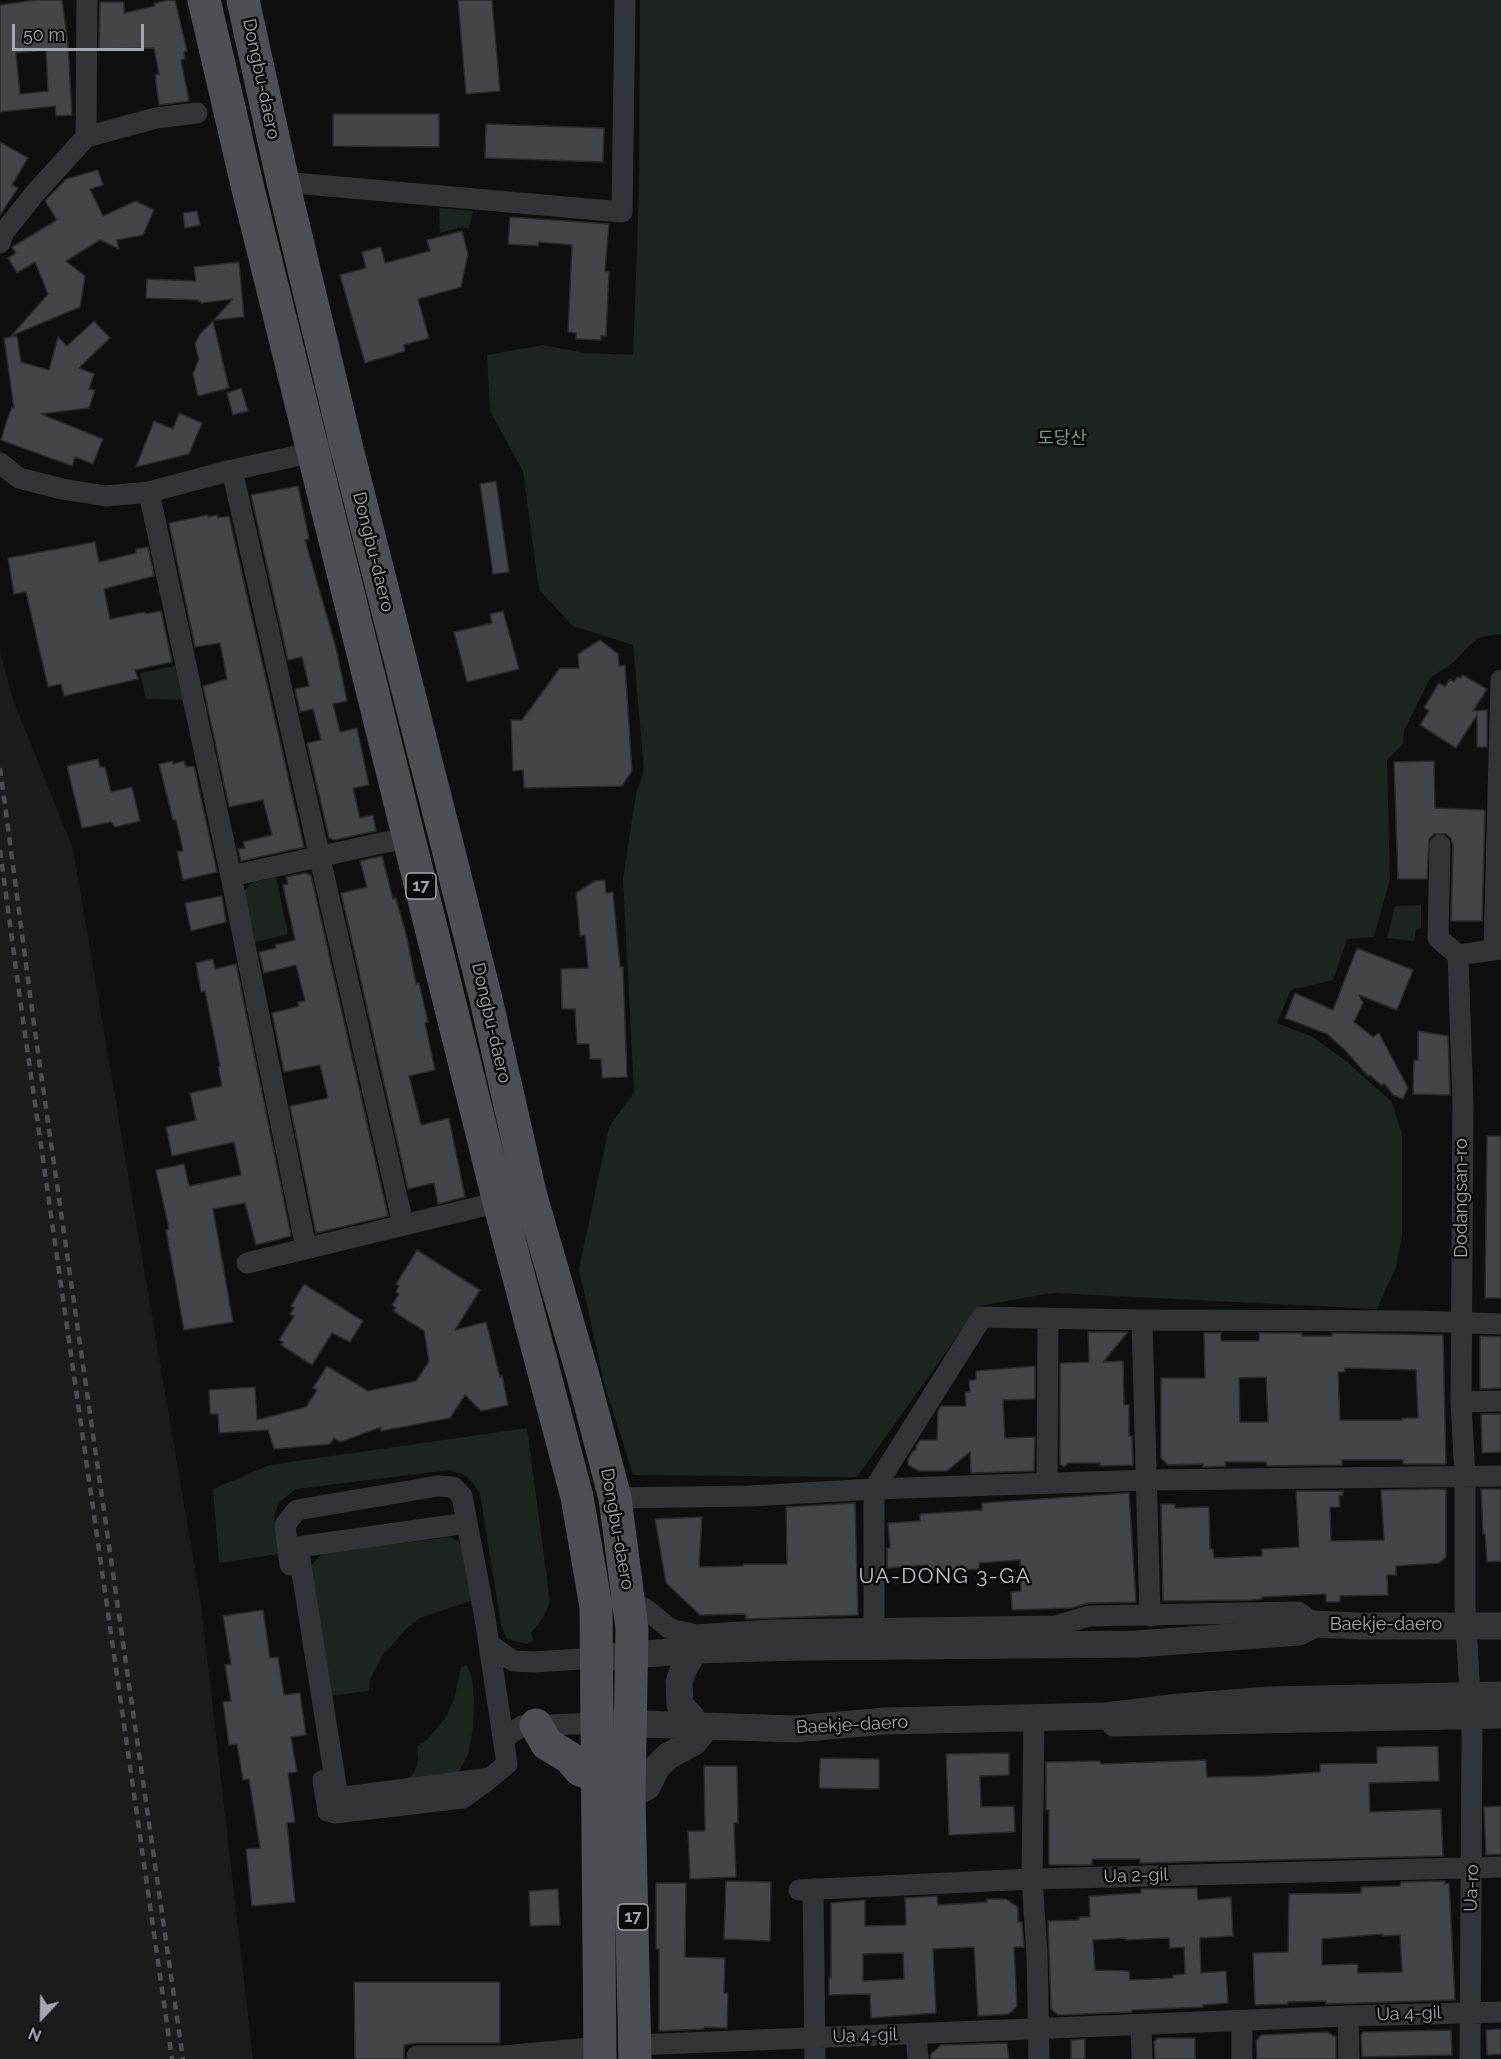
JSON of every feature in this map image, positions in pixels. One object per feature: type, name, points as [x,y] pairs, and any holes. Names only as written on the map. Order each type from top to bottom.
[{"type":"main road","name":"Dongbu-daero","points":[[204,0],[248,189],[499,1202],[578,1497],[594,1594],[597,1658],[600,2053]]},
{"type":"main road","name":"Dongbu-daero","points":[[243,0],[283,182],[346,445],[485,995],[530,1193],[583,1376],[615,1498],[632,1629],[629,1795],[635,2052]]},
{"type":"main road","points":[[536,1725],[547,1744],[570,1758],[580,1770],[597,1776]]},
{"type":"street","points":[[86,137],[87,0]]},
{"type":"street","points":[[283,182],[622,212],[625,0]]},
{"type":"street","points":[[0,243],[4,232],[36,192],[86,137],[156,118],[197,113]]},
{"type":"street","points":[[0,463],[10,478],[106,496],[149,492],[232,470],[346,445]]},
{"type":"street","points":[[232,470],[403,1224]]},
{"type":"street","points":[[149,492],[231,876],[306,1248]]},
{"type":"street","points":[[1440,844],[1438,939],[1458,955],[1498,950],[1501,680]]},
{"type":"street","points":[[231,876],[409,837]]},
{"type":"street","name":"Dodangsan-ro","points":[[1458,955],[1463,1105],[1461,1402],[1465,1477],[1466,1626]]},
{"type":"street","points":[[247,1263],[499,1202]]},
{"type":"street","points":[[874,1629],[874,1489],[982,1317],[1501,1324]]},
{"type":"street","points":[[1047,1484],[1048,1318]]},
{"type":"street","points":[[1142,1320],[1150,1616]]},
{"type":"street","points":[[1461,1402],[1501,1401]]},
{"type":"street","points":[[615,1498],[752,1496],[874,1489],[1148,1480],[1501,1476]]},
{"type":"street","points":[[438,1486],[453,1487],[462,1496],[489,1644],[507,1764],[463,1798],[328,1811],[285,1525],[297,1510],[438,1486]]},
{"type":"street","points":[[467,1523],[298,1547],[338,1798],[490,1778]]},
{"type":"street","points":[[629,1600],[647,1610],[670,1629],[696,1635],[771,1630],[1055,1626]]},
{"type":"street","points":[[994,1627],[1024,1645],[1055,1626],[1089,1616],[1298,1612],[1314,1624]]},
{"type":"street","name":"Baekje-daero","points":[[597,1658],[696,1650],[805,1647],[1137,1644],[1299,1632],[1314,1624],[1501,1626]]},
{"type":"street","name":"Ua-ro","points":[[1466,1626],[1471,1706],[1473,1867],[1470,1941],[1470,2059]]},
{"type":"street","points":[[805,1647],[834,1629]]},
{"type":"street","name":"Baekje-daero","points":[[771,1630],[805,1647]]},
{"type":"street","points":[[489,1644],[513,1661],[597,1658]]},
{"type":"street","points":[[629,1795],[647,1786],[657,1767],[668,1756],[694,1742],[701,1727],[680,1705],[679,1682],[684,1668],[696,1650]]},
{"type":"street","name":"Baekje-daero","points":[[1471,1706],[1501,1695]]},
{"type":"street","name":"Baekje-daero","points":[[598,1723],[795,1729],[885,1721],[1106,1716],[1179,1707],[1270,1700],[1471,1706],[1501,1719]]},
{"type":"street","points":[[1034,1717],[1032,1879],[1039,2059]]},
{"type":"street","points":[[504,1738],[522,1726],[598,1723]]},
{"type":"street","name":"Ua 2-gil","points":[[814,2038],[806,1889],[1032,1879],[1501,1867]]},
{"type":"street","name":"Ua 4-gil","points":[[635,2052],[713,2050],[814,2038],[1501,2012]]},
{"type":"street","points":[[1348,2016],[1349,2059]]},
{"type":"street","points":[[1242,2021],[1242,2059]]},
{"type":"street","points":[[1141,2025],[1142,2059]]},
{"type":"street","name":"Ua 4-gil","points":[[916,2034],[918,2059]]},
{"type":"street","name":"Ua 4-gil","points":[[814,2038],[814,2059]]},
{"type":"street","name":"Dongbu-daero","points":[[417,2059],[417,2056],[503,2058],[600,2053]]},
{"type":"shaded area","points":[[0,652],[13,700],[73,849],[201,1605],[253,2059],[0,2059]]},
{"type":"green space","name":"도당산","points":[[640,0],[1501,0],[1501,634],[1480,637],[1455,661],[1430,678],[1404,731],[1403,744],[1387,760],[1390,879],[1374,937],[1347,939],[1333,980],[1291,990],[1277,1023],[1311,1036],[1345,1060],[1391,1101],[1402,1134],[1402,1236],[1396,1267],[1377,1309],[1052,1293],[979,1306],[857,1477],[633,1475],[604,1383],[579,1269],[609,1127],[634,1092],[623,879],[636,794],[644,770],[633,645],[573,626],[539,590],[523,471],[490,411],[487,355],[543,345],[585,353],[633,355],[639,193]]},
{"type":"green space","points":[[439,208],[473,211],[469,229],[462,227],[440,233]]},
{"type":"green space","points":[[175,666],[183,700],[146,699],[140,673]]},
{"type":"green space","points":[[276,877],[288,934],[252,943],[241,895],[251,883]]},
{"type":"green space","points":[[1421,905],[1421,928],[1416,929],[1414,941],[1387,938],[1395,906]]},
{"type":"green space","points":[[527,1428],[550,1602],[543,1618],[531,1633],[534,1641],[526,1644],[507,1639],[501,1625],[480,1494],[464,1475],[449,1470],[296,1489],[279,1502],[274,1516],[279,1554],[219,1563],[213,1489],[270,1465]]},
{"type":"green space","points":[[450,1537],[463,1544],[473,1600],[420,1618],[406,1629],[383,1655],[370,1679],[369,1691],[327,1696],[310,1574],[312,1564],[323,1553]]},
{"type":"green space","points":[[467,1665],[472,1678],[474,1699],[473,1728],[468,1755],[459,1771],[454,1776],[400,1784],[413,1774],[417,1766],[417,1746],[427,1740],[446,1717],[454,1700],[461,1667]]},
{"type":"building","points":[[36,0],[62,0],[68,44],[72,115],[56,116],[55,106],[0,112],[0,5]],"holes":[[[46,50],[48,91],[20,94],[16,53]]]},
{"type":"building","points":[[175,0],[187,51],[184,52],[185,59],[181,60],[189,101],[159,105],[155,75],[159,74],[154,48],[99,49],[100,2],[124,2],[124,13]]},
{"type":"building","points":[[458,0],[492,0],[500,91],[466,94]]},
{"type":"building","points":[[333,114],[439,114],[439,147],[333,146]]},
{"type":"building","points":[[486,124],[604,128],[603,162],[485,158]]},
{"type":"building","points":[[0,142],[28,158],[12,185],[18,188],[0,215]]},
{"type":"building","points":[[98,170],[103,185],[90,189],[103,216],[136,201],[154,210],[143,235],[117,240],[119,249],[100,240],[66,261],[85,276],[80,307],[11,336],[48,294],[35,262],[17,273],[8,258],[16,253],[12,247],[57,220],[45,201],[66,179]]},
{"type":"building","points":[[197,211],[200,225],[185,228],[183,213]]},
{"type":"building","points":[[510,217],[609,224],[605,271],[609,272],[606,336],[601,336],[601,340],[576,339],[576,333],[568,332],[572,245],[539,242],[538,246],[508,244]]},
{"type":"building","points":[[462,231],[468,254],[461,287],[418,299],[429,338],[404,345],[405,351],[365,363],[340,275],[366,268],[362,252],[381,247],[385,263],[430,251],[427,240]]},
{"type":"building","points":[[239,262],[244,317],[214,320],[233,299],[202,303],[197,300],[146,298],[147,279],[196,281],[194,267]]},
{"type":"building","points":[[94,321],[110,338],[79,368],[94,374],[89,389],[95,390],[89,408],[41,414],[103,439],[93,464],[75,457],[72,466],[1,440],[12,407],[14,408],[4,338],[17,336],[21,362],[49,370],[58,337],[67,346]]},
{"type":"building","points":[[213,321],[229,388],[198,396],[193,374],[199,359],[195,344],[200,334]]},
{"type":"building","points":[[241,388],[248,411],[233,415],[227,393]]},
{"type":"building","points":[[179,413],[202,423],[189,454],[136,467],[154,421],[173,429]]},
{"type":"building","points":[[496,481],[509,572],[493,574],[480,484]]},
{"type":"building","points":[[298,486],[309,539],[305,540],[336,648],[347,701],[333,704],[340,732],[357,728],[369,785],[353,788],[360,818],[373,815],[376,831],[334,840],[329,838],[307,743],[321,740],[313,709],[300,712],[295,689],[309,686],[302,657],[288,660],[251,495]]},
{"type":"building","points":[[208,515],[208,517],[217,515],[218,518],[229,516],[304,847],[241,861],[238,849],[245,848],[243,842],[272,835],[263,800],[229,807],[203,686],[227,679],[220,643],[195,647],[169,523]]},
{"type":"building","points":[[95,542],[99,562],[136,553],[136,549],[148,547],[154,576],[104,589],[110,619],[161,611],[172,662],[135,670],[138,679],[64,696],[61,684],[48,687],[26,592],[14,594],[8,558]]},
{"type":"building","points":[[503,611],[519,669],[467,682],[454,632],[492,623],[490,614]]},
{"type":"building","points":[[600,640],[618,654],[619,666],[625,665],[632,771],[622,786],[524,788],[523,770],[513,771],[511,720],[522,720],[560,668],[579,668],[578,654]]},
{"type":"building","points":[[1463,675],[1487,689],[1473,711],[1487,710],[1487,747],[1477,747],[1477,715],[1456,748],[1420,725],[1429,711],[1424,708],[1439,683],[1445,687],[1450,679],[1454,682],[1457,677],[1461,678]]},
{"type":"building","points":[[98,759],[100,767],[105,767],[111,792],[132,787],[140,821],[115,827],[111,822],[82,828],[67,766]]},
{"type":"building","points":[[173,761],[173,764],[184,761],[186,767],[194,766],[217,872],[183,880],[177,852],[183,851],[159,764]]},
{"type":"building","points":[[1434,761],[1435,808],[1485,810],[1482,921],[1451,921],[1453,845],[1451,838],[1446,834],[1434,834],[1429,839],[1427,879],[1398,879],[1394,762]]},
{"type":"building","points":[[382,856],[393,899],[396,898],[407,938],[416,984],[419,983],[435,1070],[409,1076],[421,1125],[449,1118],[465,1197],[438,1204],[434,1183],[408,1189],[341,893],[367,887],[360,861]]},
{"type":"building","points":[[305,873],[311,875],[388,1216],[316,1233],[290,1106],[328,1098],[320,1065],[284,1072],[272,1013],[299,1006],[298,1002],[305,1001],[296,965],[264,973],[259,952],[295,940],[283,885],[288,884],[286,877]]},
{"type":"building","points":[[605,880],[606,893],[613,892],[620,967],[623,967],[627,1077],[602,1078],[601,1059],[590,1059],[589,1044],[577,1044],[575,1009],[562,1009],[561,969],[588,968],[585,935],[580,936],[576,893],[595,881]]},
{"type":"building","points":[[222,896],[226,922],[191,931],[185,903]]},
{"type":"building","points":[[1357,948],[1413,970],[1397,1010],[1359,995],[1363,1003],[1354,1022],[1373,1037],[1379,1033],[1408,1088],[1403,1099],[1393,1095],[1384,1083],[1382,1086],[1370,1075],[1368,1076],[1327,1034],[1285,1018],[1295,993],[1333,1010]]},
{"type":"building","points":[[213,959],[215,969],[236,964],[291,1236],[256,1245],[245,1203],[213,1209],[233,1322],[184,1330],[166,1230],[169,1229],[156,1170],[184,1164],[189,1186],[241,1175],[234,1142],[172,1156],[166,1127],[196,1120],[190,1093],[222,1086],[205,991],[201,992],[196,963]]},
{"type":"building","points":[[1418,1031],[1448,1036],[1450,1095],[1413,1094],[1414,1060],[1418,1060]]},
{"type":"building","points":[[1487,1136],[1501,1136],[1501,1298],[1485,1298]]},
{"type":"building","points":[[417,1250],[480,1290],[455,1330],[486,1322],[500,1377],[502,1375],[508,1405],[481,1411],[465,1395],[450,1418],[381,1431],[381,1427],[340,1442],[334,1438],[330,1444],[274,1449],[268,1430],[219,1433],[218,1414],[210,1414],[209,1390],[255,1387],[257,1420],[306,1407],[317,1390],[313,1388],[327,1366],[368,1391],[416,1381],[429,1361],[424,1331],[393,1311],[396,1308],[392,1305],[399,1294],[396,1292],[399,1286],[396,1284]]},
{"type":"building","points":[[304,1284],[363,1321],[350,1342],[332,1333],[312,1365],[281,1345],[283,1342],[279,1340],[294,1316],[290,1314],[294,1308],[291,1306]]},
{"type":"building","points":[[1088,1332],[1128,1332],[1103,1362],[1123,1361],[1124,1405],[1129,1405],[1129,1436],[1132,1436],[1133,1465],[1100,1466],[1100,1463],[1068,1463],[1064,1467],[1060,1464],[1060,1363],[1089,1362]]},
{"type":"building","points":[[1204,1333],[1221,1333],[1221,1341],[1259,1341],[1259,1333],[1302,1333],[1302,1336],[1332,1336],[1332,1333],[1443,1335],[1446,1464],[1403,1464],[1403,1460],[1342,1460],[1342,1465],[1267,1466],[1266,1462],[1225,1462],[1226,1466],[1168,1465],[1161,1458],[1161,1378],[1205,1378]],"holes":[[[1345,1368],[1416,1370],[1418,1418],[1340,1420],[1338,1372],[1345,1372]],[[1266,1377],[1268,1422],[1240,1422],[1239,1378]]]},
{"type":"building","points":[[1480,1336],[1501,1337],[1501,1388],[1480,1389]]},
{"type":"building","points":[[1035,1366],[1035,1399],[1003,1400],[1005,1438],[1035,1437],[1034,1471],[971,1473],[970,1452],[947,1471],[919,1471],[908,1465],[908,1459],[916,1450],[920,1440],[937,1440],[938,1411],[941,1406],[966,1406],[965,1392],[970,1392],[969,1380],[976,1380],[976,1371]]},
{"type":"building","points":[[1481,1414],[1501,1414],[1501,1452],[1482,1453]]},
{"type":"building","points":[[1446,1489],[1446,1557],[1439,1563],[1396,1566],[1396,1575],[1387,1575],[1388,1595],[1340,1596],[1340,1602],[1326,1602],[1326,1594],[1262,1597],[1262,1599],[1252,1600],[1163,1601],[1161,1504],[1175,1504],[1175,1508],[1209,1507],[1210,1549],[1213,1549],[1214,1558],[1262,1556],[1262,1549],[1299,1547],[1296,1491],[1343,1491],[1343,1495],[1339,1496],[1340,1507],[1330,1507],[1331,1541],[1384,1540],[1381,1490]]},
{"type":"building","points":[[1481,1489],[1501,1489],[1501,1561],[1487,1562]]},
{"type":"building","points":[[1129,1493],[1136,1602],[1089,1603],[1071,1608],[1012,1610],[1011,1592],[1021,1591],[1020,1560],[979,1563],[979,1569],[929,1572],[928,1565],[887,1568],[887,1548],[890,1548],[888,1523],[920,1521],[920,1514],[982,1510],[982,1503]]},
{"type":"building","points":[[855,1503],[858,1615],[746,1619],[745,1614],[700,1615],[666,1583],[655,1519],[702,1517],[699,1567],[787,1564],[786,1507]]},
{"type":"building","points":[[263,1610],[270,1658],[278,1657],[284,1695],[300,1693],[306,1735],[291,1737],[297,1772],[288,1773],[295,1822],[287,1823],[295,1902],[252,1906],[246,1849],[260,1848],[249,1779],[243,1780],[237,1744],[229,1745],[223,1702],[231,1701],[225,1665],[231,1664],[223,1616]]},
{"type":"building","points":[[1438,1746],[1439,1781],[1369,1783],[1370,1812],[1441,1809],[1443,1856],[1140,1863],[1140,1859],[1092,1859],[1092,1865],[1049,1865],[1046,1762],[1100,1761],[1101,1764],[1206,1760],[1207,1777],[1263,1776],[1320,1772],[1320,1764],[1377,1763],[1377,1747]]},
{"type":"building","points":[[1009,1753],[1009,1775],[980,1776],[981,1807],[1014,1806],[1015,1832],[949,1835],[946,1754]]},
{"type":"building","points":[[820,1758],[879,1759],[879,1789],[819,1788]]},
{"type":"building","points":[[704,1766],[737,1766],[738,1823],[734,1823],[736,1877],[690,1879],[688,1831],[705,1831]]},
{"type":"building","points":[[1501,1806],[1501,1854],[1486,1855],[1484,1807]]},
{"type":"building","points":[[726,1881],[771,1882],[770,1941],[724,1939]]},
{"type":"building","points":[[1445,1881],[1445,1884],[1449,1883],[1455,2000],[1326,2004],[1326,2001],[1255,2005],[1253,1953],[1288,1952],[1289,1894],[1361,1893],[1361,1887],[1400,1886],[1401,1882]],"holes":[[[1383,1934],[1383,1936],[1400,1935],[1402,1972],[1358,1973],[1358,1964],[1322,1965],[1322,1939]]]},
{"type":"building","points":[[656,1883],[686,1883],[685,1957],[725,1958],[724,1993],[728,1993],[727,2028],[704,2027],[704,2029],[659,2031]]},
{"type":"building","points":[[1197,1888],[1198,1900],[1231,1897],[1233,1936],[1200,1938],[1201,1973],[1226,1971],[1228,2003],[1203,2005],[1203,2007],[1058,2015],[1051,2009],[1048,1921],[1079,1920],[1079,1917],[1090,1917],[1089,1896],[1141,1893],[1141,1889]],"holes":[[[1126,1938],[1126,1940],[1169,1938],[1170,1948],[1184,1947],[1185,1974],[1173,1975],[1173,1978],[1130,1980],[1129,1971],[1095,1970],[1093,1940]]]},
{"type":"building","points":[[558,1889],[560,1925],[530,1926],[529,1891]]},
{"type":"building","points":[[937,1896],[938,1905],[1006,1899],[1018,1907],[1018,1922],[1022,1922],[1024,1947],[1014,1947],[1017,2006],[1009,2014],[978,2016],[974,1947],[933,1949],[936,2013],[871,2018],[870,1994],[829,1995],[831,1903],[865,1900],[865,1926],[906,1925],[905,1898]],"holes":[[[903,1953],[904,1979],[863,1981],[863,1954]]]},
{"type":"building","points":[[354,1982],[500,1982],[500,2043],[417,2043],[404,2045],[404,2059],[355,2059]]},
{"type":"building","points":[[1501,2029],[1501,2054],[1487,2055],[1486,2030]]},
{"type":"building","points":[[1451,2030],[1452,2055],[1362,2057],[1361,2035],[1363,2032]]},
{"type":"building","points":[[1327,2032],[1336,2037],[1336,2059],[1257,2059],[1256,2041],[1261,2035]]},
{"type":"building","points":[[1157,2038],[1195,2038],[1195,2059],[1155,2059],[1154,2042]]},
{"type":"building","points":[[1085,2039],[1085,2059],[1071,2059],[1071,2040]]},
{"type":"building","points":[[1007,2043],[1009,2059],[931,2059],[930,2055],[941,2045]]},
{"type":"railway","points":[[0,768],[35,1032],[183,2059]]},
{"type":"railway","points":[[0,850],[172,2059]]},
{"type":"district","name":"UA-DONG 3-GA","points":[[945,1577]]}]
